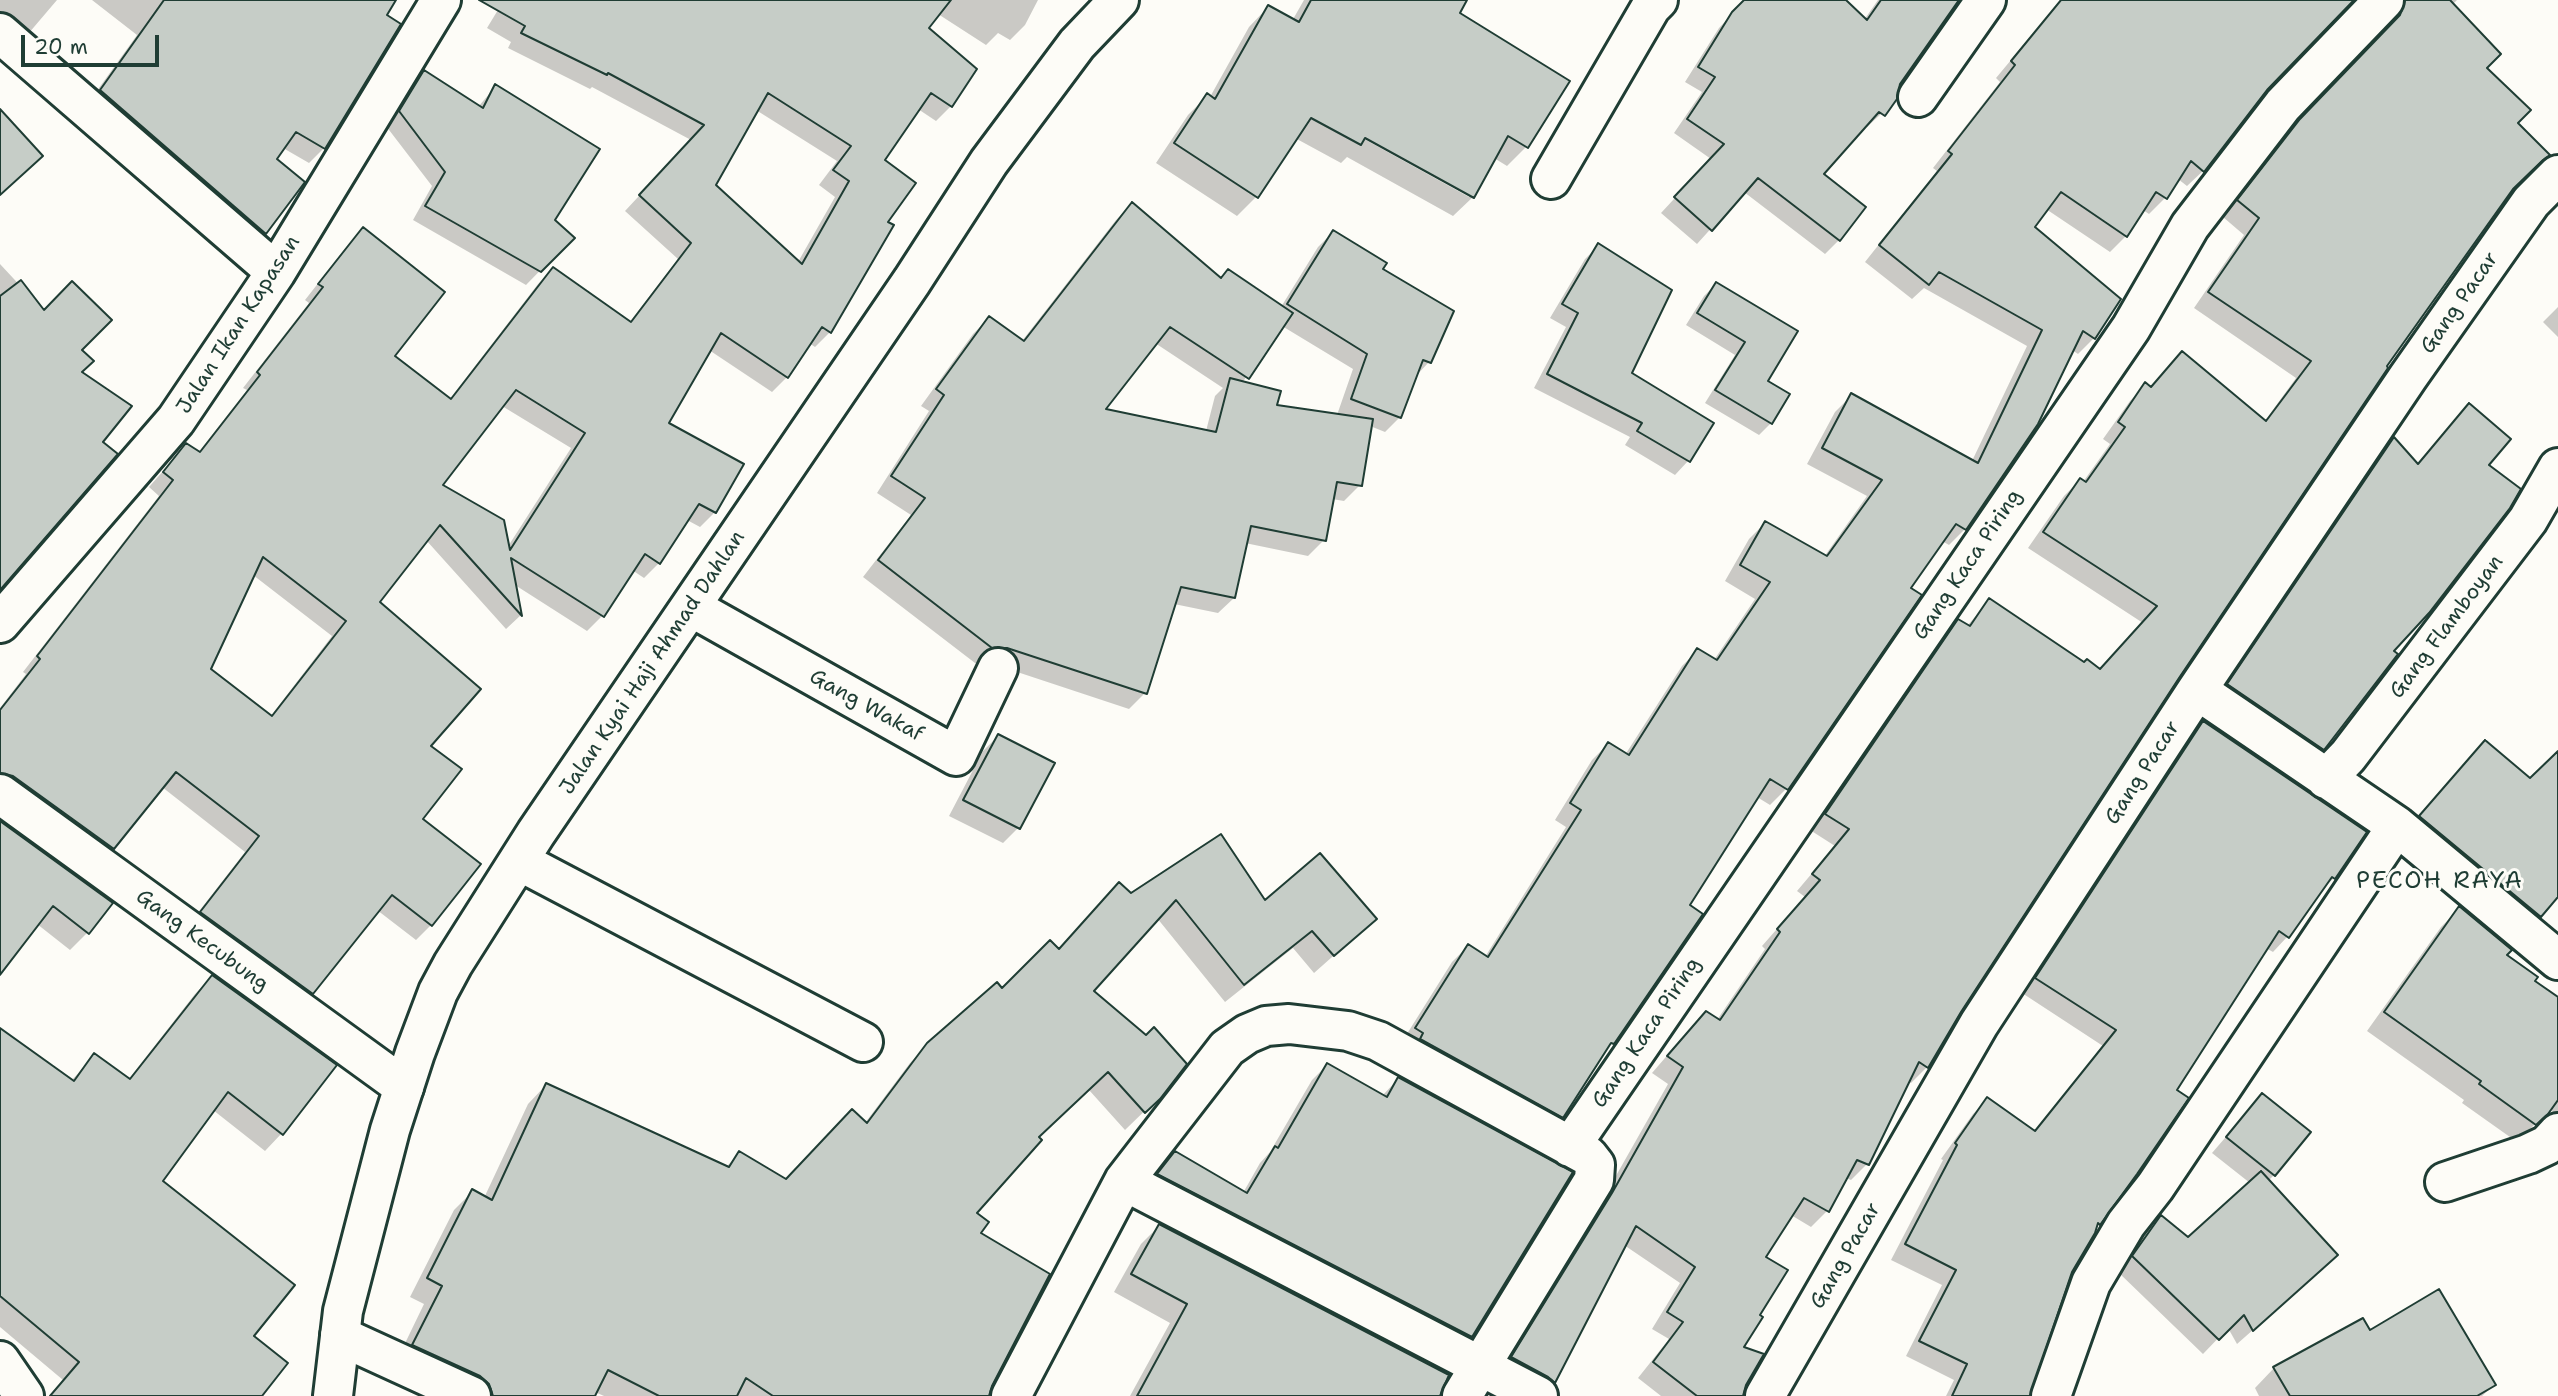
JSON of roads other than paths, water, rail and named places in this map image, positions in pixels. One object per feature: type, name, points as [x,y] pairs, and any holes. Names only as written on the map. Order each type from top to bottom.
[{"type":"street","name":"Jalan Ikan Kapasan","points":[[0,623],[176,420],[276,272],[441,0]]},
{"type":"street","name":"Jalan Kyai Haji Ahmad Dahlan","points":[[333,1396],[343,1311],[390,1130],[438,992],[519,861],[989,162],[1077,44],[1119,0]]},
{"type":"street","points":[[1918,97],[1986,0]]},
{"type":"street","name":"Gang Kaca Piring","points":[[1570,1147],[2131,328],[2190,226],[2283,105],[2384,0]]},
{"type":"street","points":[[1551,179],[1650,2]]},
{"type":"street","points":[[0,33],[276,272]]},
{"type":"street","name":"Gang Pacar","points":[[1765,1396],[1979,1024],[2197,690],[2415,366],[2531,202],[2558,176]]},
{"type":"street","name":"Gang Flamboyan","points":[[2326,779],[2348,756],[2528,520],[2558,468]]},
{"type":"street","name":"Gang Wakaf","points":[[691,607],[956,757],[998,668]]},
{"type":"street","points":[[2197,690],[2397,826],[2558,960]]},
{"type":"street","name":"Gang Kecubung","points":[[0,794],[404,1087]]},
{"type":"street","points":[[2051,1396],[2091,1283],[2126,1224],[2155,1186],[2397,826]]},
{"type":"street","points":[[519,861],[863,1042]]},
{"type":"street","points":[[1011,1396],[1124,1181],[1227,1048],[1247,1034],[1266,1026],[1289,1024],[1348,1031],[1378,1041],[1592,1160],[1596,1170],[1594,1180],[1471,1381]]},
{"type":"street","points":[[2445,1182],[2528,1154],[2547,1145],[2558,1133]]},
{"type":"street","points":[[1124,1181],[1471,1381],[1538,1396]]},
{"type":"street","points":[[340,1336],[471,1396]]},
{"type":"street","points":[[0,1361],[24,1396]]},
{"type":"district","name":"PECOH RAYA","points":[[2440,882]]}]
